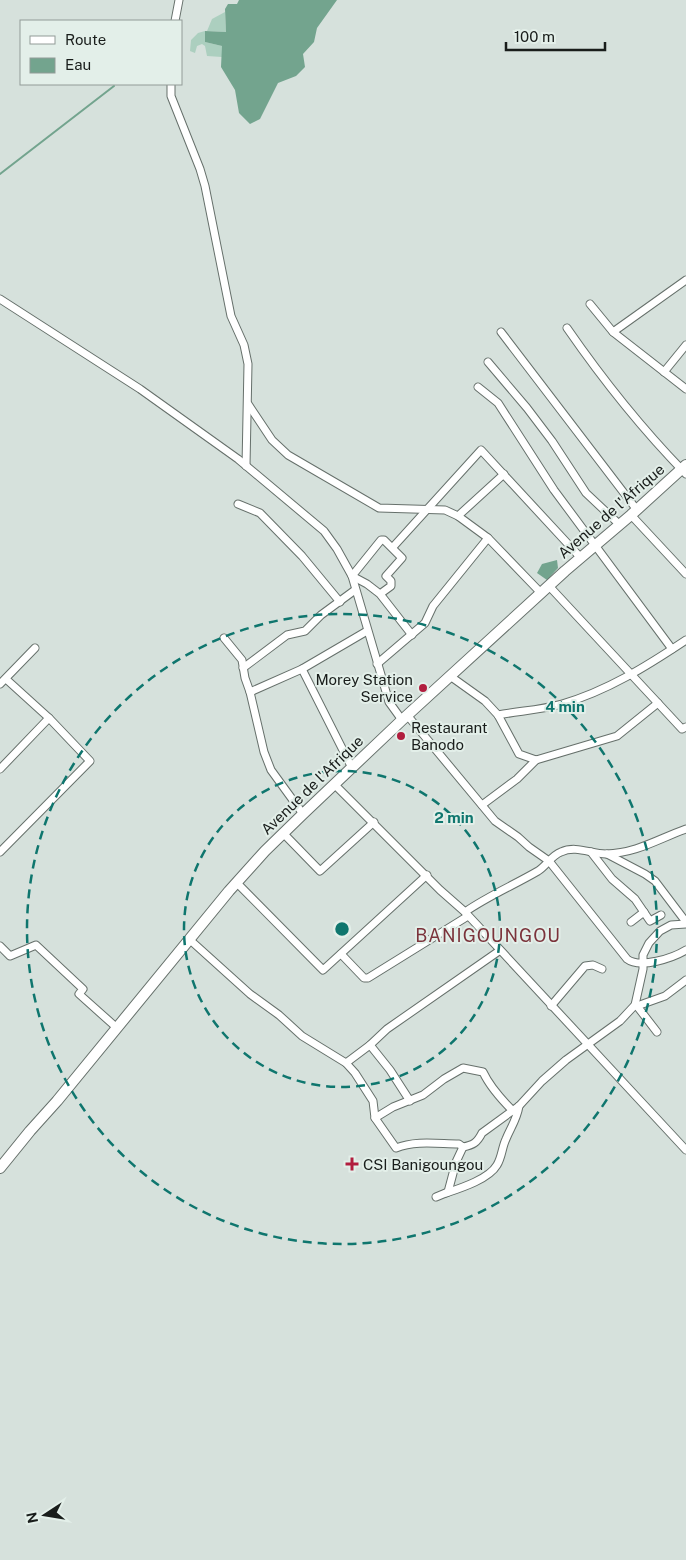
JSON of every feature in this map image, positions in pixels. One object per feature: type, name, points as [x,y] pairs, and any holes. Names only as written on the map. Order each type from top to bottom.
[{"type":"main road","name":"Avenue de l'Afrique","points":[[0,1168],[189,939],[283,833],[404,718],[541,593],[685,469]]},
{"type":"street","points":[[175,20],[179,0]]},
{"type":"street","points":[[171,85],[171,96],[205,186],[231,316],[244,345],[248,364],[246,466]]},
{"type":"street","points":[[612,332],[686,280]]},
{"type":"street","points":[[0,299],[140,389],[246,466],[324,531],[337,549],[352,576],[389,702],[495,821],[550,861],[626,959],[631,962],[642,963],[684,954]]},
{"type":"street","points":[[590,304],[612,332],[686,389]]},
{"type":"street","points":[[567,328],[616,395],[685,469]]},
{"type":"street","points":[[501,332],[634,513],[686,574]]},
{"type":"street","points":[[664,372],[684,350]]},
{"type":"street","points":[[488,362],[552,441],[586,493],[620,525]]},
{"type":"street","points":[[478,387],[498,403],[554,490],[672,649]]},
{"type":"street","points":[[248,404],[272,440],[288,455],[379,508],[445,510],[458,516],[488,538],[541,593]]},
{"type":"street","points":[[393,548],[481,450],[581,558]]},
{"type":"street","points":[[458,516],[504,474]]},
{"type":"street","points":[[238,504],[260,513],[302,556],[340,602]]},
{"type":"street","points":[[377,664],[425,623],[433,606],[488,538]]},
{"type":"street","points":[[352,576],[381,540],[384,540],[402,558],[387,575],[392,581],[391,586],[380,594]]},
{"type":"street","points":[[352,576],[368,584],[380,594],[412,635]]},
{"type":"street","points":[[549,586],[682,729],[686,727]]},
{"type":"street","points":[[243,668],[287,635],[305,631],[321,615],[355,590]]},
{"type":"street","points":[[250,692],[302,669],[367,631]]},
{"type":"street","points":[[224,638],[242,660],[264,752],[271,770],[302,814]]},
{"type":"street","points":[[498,715],[535,710],[563,703],[596,691],[632,675],[686,640]]},
{"type":"street","points":[[0,852],[90,761],[49,718],[3,682],[35,648]]},
{"type":"street","points":[[302,669],[352,768]]},
{"type":"street","points":[[450,676],[485,700],[498,715],[519,754],[536,760]]},
{"type":"street","points":[[482,805],[517,779],[536,760],[617,736],[658,703]]},
{"type":"street","points":[[0,770],[49,718]]},
{"type":"street","points":[[334,784],[466,914],[686,1150]]},
{"type":"street","points":[[283,833],[320,871],[374,822]]},
{"type":"street","points":[[342,954],[365,979],[368,978],[466,914],[540,870],[560,852],[571,849],[606,854],[641,848],[677,832],[686,831]]},
{"type":"street","points":[[591,852],[612,879],[635,899],[650,921],[661,915]]},
{"type":"street","points":[[606,854],[655,881],[686,923],[671,925],[660,931],[648,943],[643,955],[636,1006],[657,1032]]},
{"type":"street","points":[[237,883],[323,970],[427,875]]},
{"type":"street","points":[[631,922],[644,912]]},
{"type":"street","points":[[189,939],[250,994],[302,1036],[346,1063],[372,1101],[375,1118],[396,1148],[403,1145],[429,1143],[459,1144],[463,1146],[474,1144],[482,1133],[519,1106],[542,1081],[586,1044],[620,1021],[636,1006],[665,996],[686,980]]},
{"type":"street","points":[[0,946],[10,956],[36,945],[83,989],[79,994],[117,1028]]},
{"type":"street","points":[[346,1063],[387,1029],[499,951]]},
{"type":"street","points":[[551,1006],[585,966],[593,965],[602,969]]},
{"type":"street","points":[[370,1045],[390,1070],[410,1101]]},
{"type":"street","points":[[375,1118],[393,1107],[423,1095],[444,1079],[463,1068],[483,1072],[487,1082],[513,1111]]},
{"type":"street","points":[[436,1197],[473,1183],[496,1167],[505,1141],[518,1116],[519,1106]]},
{"type":"street","points":[[446,1193],[463,1146]]},
{"type":"shaded area","points":[[225,12],[226,32],[207,31],[212,19]]},
{"type":"shaded area","points":[[205,31],[205,42],[222,46],[222,57],[207,56],[205,46],[202,44],[197,46],[195,53],[190,51],[191,40],[198,33]]},
{"type":"water","points":[[239,0],[337,0],[317,28],[314,42],[303,54],[305,67],[296,76],[278,83],[260,119],[250,124],[239,113],[235,90],[221,67],[222,46],[205,42],[205,31],[226,32],[225,9],[228,4],[237,4]]},
{"type":"water","points":[[557,560],[558,568],[547,580],[537,573],[542,564]]},
{"type":"waterway","points":[[0,174],[114,86]]},
{"type":"place","name":"Morey Station Service","points":[[423,688]]},
{"type":"place","name":"Restaurant Banodo","points":[[401,736]]},
{"type":"place","name":"CSI Banigoungou","points":[[352,1164]]},
{"type":"district","name":"BANIGOUNGOU","points":[[488,935]]}]
